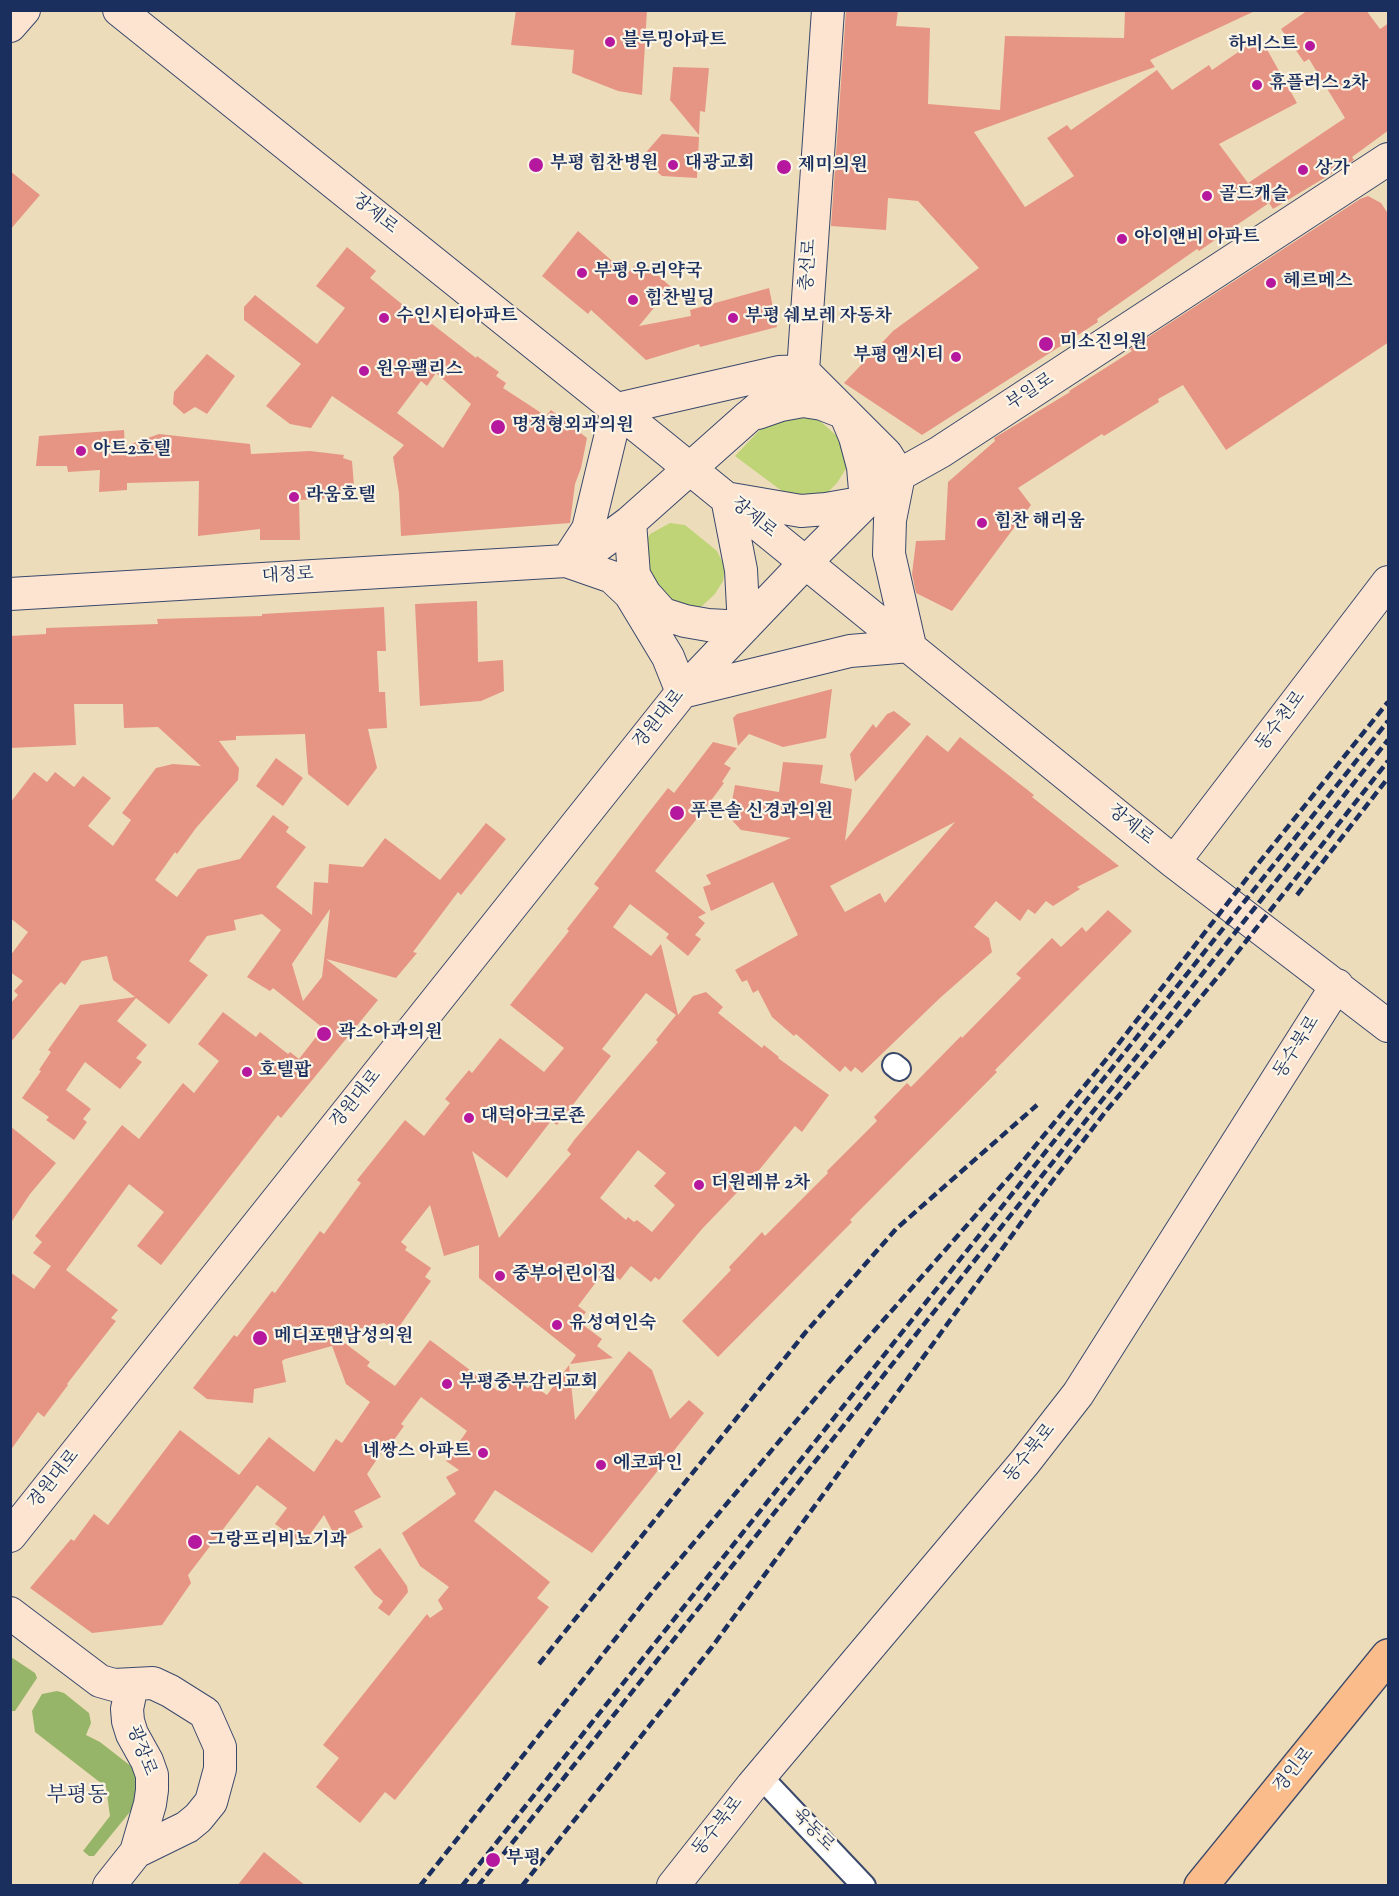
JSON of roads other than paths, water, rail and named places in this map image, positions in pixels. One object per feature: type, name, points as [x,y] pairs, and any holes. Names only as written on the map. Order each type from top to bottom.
[{"type":"main road","name":"경인로","points":[[1201,1886],[1389,1656]]},
{"type":"street","points":[[10,26],[24,10]]},
{"type":"street","name":"장제로","points":[[119,10],[806,561],[1174,862],[1389,1026]]},
{"type":"street","name":"충선로","points":[[803,371],[828,10]]},
{"type":"street","name":"부일로","points":[[806,561],[866,502],[900,475],[940,452],[1389,159]]},
{"type":"street","points":[[566,561],[591,551],[630,522],[689,468],[803,371]]},
{"type":"street","points":[[803,371],[886,454],[900,475],[890,520],[889,554],[910,646],[850,651],[682,692],[668,657],[630,594],[612,577],[566,561],[588,529],[617,410],[779,372],[803,371]]},
{"type":"street","points":[[630,522],[634,575],[645,594],[663,614],[708,626],[744,627],[741,570],[727,498],[801,511],[866,502],[863,467],[855,437],[845,413],[822,404],[802,401],[781,405],[749,416]]},
{"type":"street","name":"대정로","points":[[10,594],[566,561]]},
{"type":"street","name":"경원대로","points":[[13,1531],[682,692],[806,561]]},
{"type":"street","name":"동수천로","points":[[1174,862],[1389,582]]},
{"type":"street","name":"동수북로","points":[[673,1886],[760,1776],[1025,1462],[1078,1394],[1337,985]]},
{"type":"street","name":"광장로","points":[[10,1613],[94,1678],[114,1685],[153,1683],[171,1691],[205,1713],[220,1747],[220,1769],[211,1802],[187,1827],[136,1852]]},
{"type":"street","name":"광장로","points":[[109,1886],[136,1852],[150,1804],[152,1775],[128,1721],[127,1709],[132,1685]]},
{"type":"street","name":"육동로","points":[[760,1776],[864,1886]]},
{"type":"railway","points":[[420,1886],[653,1591],[829,1382],[1013,1173],[1109,1056],[1258,864],[1388,702]]},
{"type":"railway","points":[[462,1886],[1388,721]]},
{"type":"railway","points":[[478,1886],[1388,740]]},
{"type":"railway","points":[[522,1886],[712,1647],[1037,1201],[1106,1111],[1221,973],[1388,761]]},
{"type":"railway","points":[[1297,895],[1388,778]]},
{"type":"railway","points":[[539,1664],[805,1333],[896,1229],[1037,1105]]},
{"type":"place","name":"블루밍아파트","points":[[610,42]]},
{"type":"place","name":"하비스트","points":[[1310,46]]},
{"type":"place","name":"휴플러스 2차","points":[[1257,85]]},
{"type":"place","name":"부평 힘찬병원","points":[[536,165]]},
{"type":"place","name":"대광교회","points":[[673,165]]},
{"type":"place","name":"제미의원","points":[[784,167]]},
{"type":"place","name":"상가","points":[[1303,170]]},
{"type":"place","name":"골드캐슬","points":[[1207,196]]},
{"type":"place","name":"아이앤비 아파트","points":[[1122,239]]},
{"type":"place","name":"부평 우리약국","points":[[582,273]]},
{"type":"place","name":"헤르메스","points":[[1271,283]]},
{"type":"place","name":"힘찬빌딩","points":[[633,300]]},
{"type":"place","name":"수인시티아파트","points":[[384,318]]},
{"type":"place","name":"부평 쉐보레 자동차","points":[[733,318]]},
{"type":"place","name":"미소진의원","points":[[1046,344]]},
{"type":"place","name":"부평 엠시티","points":[[956,357]]},
{"type":"place","name":"원우팰리스","points":[[364,371]]},
{"type":"place","name":"명정형외과의원","points":[[498,427]]},
{"type":"place","name":"아트2호텔","points":[[81,451]]},
{"type":"place","name":"라움호텔","points":[[294,497]]},
{"type":"place","name":"힘찬 해리움","points":[[982,523]]},
{"type":"place","name":"푸른솔 신경과의원","points":[[677,813]]},
{"type":"place","name":"곽소아과의원","points":[[324,1034]]},
{"type":"place","name":"호텔팝","points":[[247,1072]]},
{"type":"place","name":"대덕아크로죤","points":[[469,1118]]},
{"type":"place","name":"더원레뷰 2차","points":[[699,1185]]},
{"type":"place","name":"중부어린이집","points":[[500,1276]]},
{"type":"place","name":"유성여인숙","points":[[557,1325]]},
{"type":"place","name":"메디포맨남성의원","points":[[260,1338]]},
{"type":"place","name":"부평중부감리교회","points":[[447,1384]]},
{"type":"place","name":"네쌍스 아파트","points":[[483,1453]]},
{"type":"place","name":"에코파인","points":[[601,1465]]},
{"type":"place","name":"그랑프리비뇨기과","points":[[195,1542]]},
{"type":"place","name":"부평","points":[[493,1860]]},
{"type":"district","name":"부평동","points":[[77,1797]]}]
